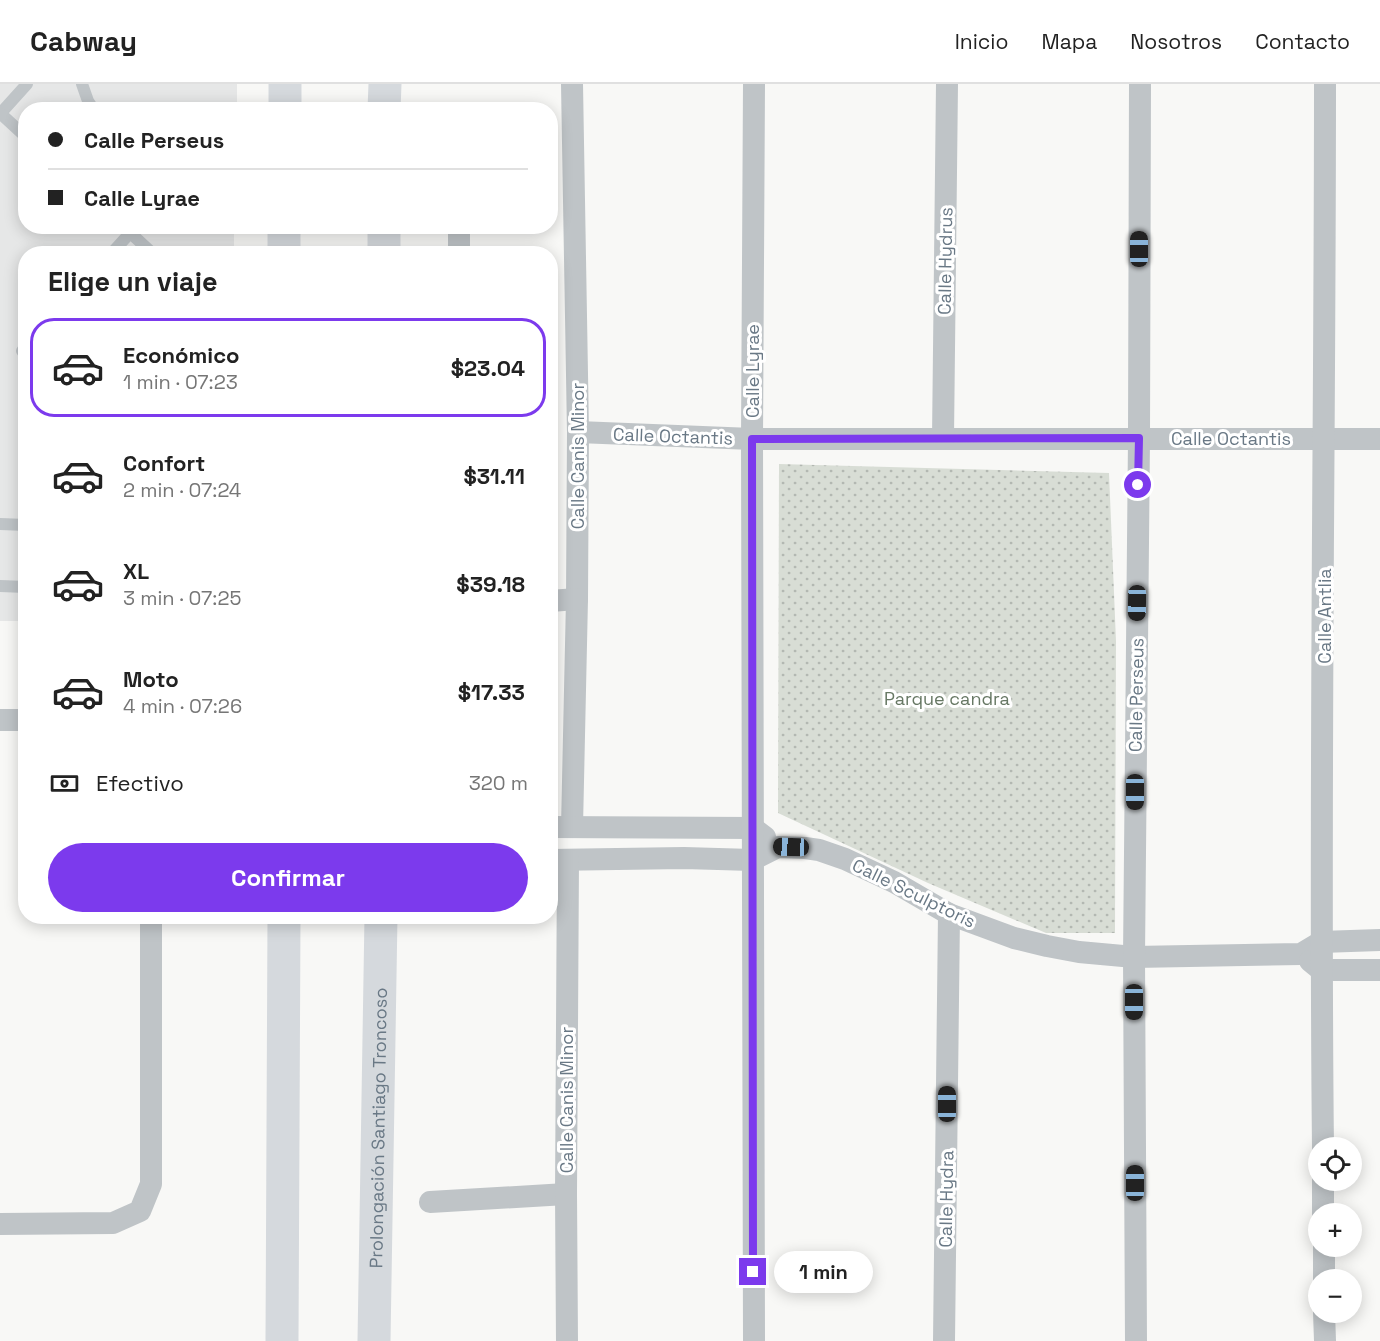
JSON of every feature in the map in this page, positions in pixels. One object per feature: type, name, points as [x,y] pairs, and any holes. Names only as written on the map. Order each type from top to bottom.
[{"type":"street","points":[[285,84],[285,102]]},
{"type":"street","points":[[384,84],[384,102]]},
{"type":"street","name":"Calle Canis Minor","points":[[561,827],[577,599],[578,432],[572,84]]},
{"type":"street","name":"Calle Lyrae","points":[[754,84],[752,439],[754,1341]]},
{"type":"street","name":"Calle Hydrus","points":[[943,438],[947,84]]},
{"type":"street","name":"Calle Perseus","points":[[1136,1341],[1134,957],[1140,84]]},
{"type":"street","name":"Calle Antlia","points":[[1323,1137],[1321,942],[1325,84]]},
{"type":"street","name":"Calle Octantis","points":[[578,432],[752,439],[1380,439]]},
{"type":"street","points":[[558,600],[577,599]]},
{"type":"street","points":[[0,720],[18,720]]},
{"type":"street","points":[[559,860],[684,858],[752,860],[778,847],[753,828],[561,827]]},
{"type":"street","name":"Calle Sculptoris","points":[[778,847],[819,850],[845,859],[894,882],[949,914],[1014,938],[1079,952],[1134,957],[1301,954],[1321,942],[1380,940]]},
{"type":"street","name":"Calle Canis Minor","points":[[559,860],[567,1341]]},
{"type":"street","name":"Calle Hydra","points":[[944,1341],[949,914]]},
{"type":"street","points":[[0,1224],[113,1223],[140,1211],[152,1184],[151,924]]},
{"type":"street","points":[[282,1341],[284,924]]},
{"type":"street","name":"Prolongación Santiago Troncoso","points":[[375,1341],[381,924]]},
{"type":"street","points":[[1301,954],[1321,970],[1380,970]]},
{"type":"street","points":[[430,1202],[566,1194]]},
{"type":"street","points":[[1324,1323],[1325,1341]]},
{"type":"lane","points":[[18,130],[0,114],[27,84]]},
{"type":"lane","points":[[82,84],[89,102]]},
{"type":"lane","points":[[131,234],[144,246]]},
{"type":"lane","points":[[0,524],[18,525]]},
{"type":"lane","points":[[0,586],[18,587]]},
{"type":"shaded area","points":[[0,84],[237,84],[237,102],[18,102],[18,234],[234,234],[234,246],[18,246],[18,621],[0,621]]},
{"type":"green space","name":"Parque candra","points":[[779,464],[1109,473],[1116,641],[1115,933],[1046,933],[928,883],[778,813]]},
{"type":"route","points":[[753,1272],[752,439],[1139,438],[1138,485]]}]
